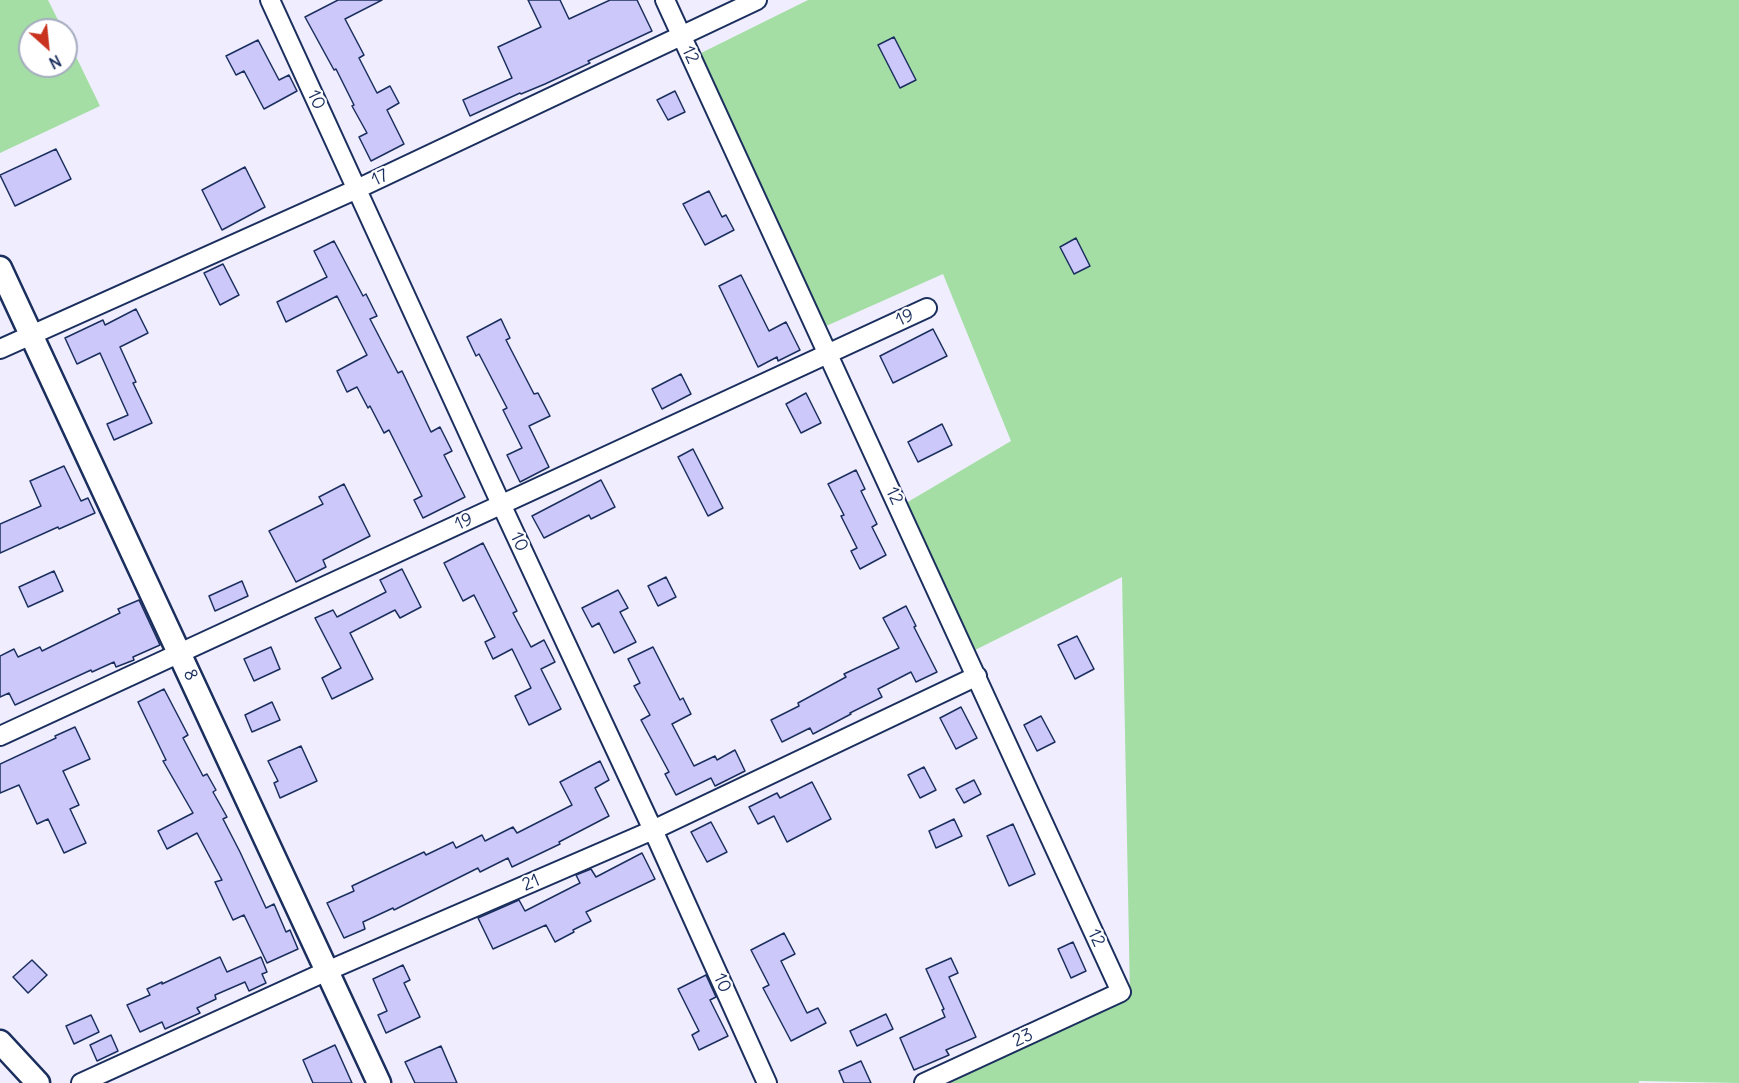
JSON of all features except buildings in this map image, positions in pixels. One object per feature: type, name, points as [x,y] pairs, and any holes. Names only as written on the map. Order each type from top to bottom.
[{"type":"street","name":"10","points":[[270,0],[653,830],[767,1083]]},
{"type":"street","name":"12","points":[[665,0],[1121,992]]},
{"type":"street","name":"17","points":[[0,349],[357,189],[757,0]]},
{"type":"street","name":"8","points":[[0,268],[379,1083]]},
{"type":"street","name":"19","points":[[0,736],[927,308]]},
{"type":"street","name":"21","points":[[81,1083],[327,971],[653,830],[977,676]]},
{"type":"street","name":"23","points":[[924,1083],[1121,992]]},
{"type":"street","points":[[0,1042],[38,1083]]},
{"type":"green space","points":[[0,0],[48,0],[57,18],[18,18],[18,78],[78,78],[78,61],[100,106],[0,153]]},
{"type":"green space","points":[[808,0],[1739,0],[1739,1083],[1639,1081],[1639,1083],[950,1083],[1130,997],[1122,577],[971,652],[901,506],[1011,441],[943,274],[815,331],[689,59]]}]
